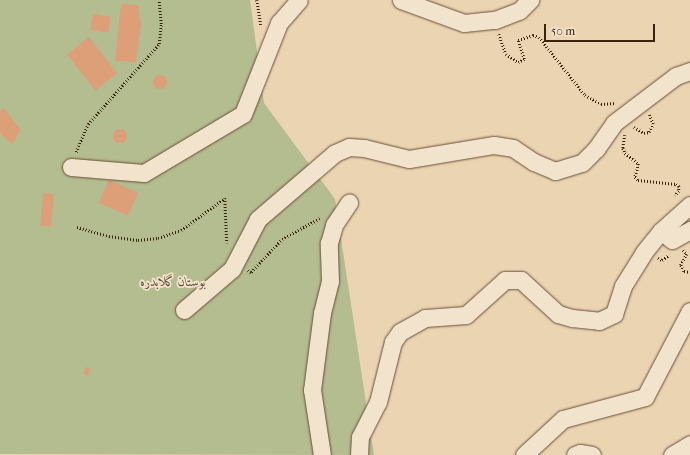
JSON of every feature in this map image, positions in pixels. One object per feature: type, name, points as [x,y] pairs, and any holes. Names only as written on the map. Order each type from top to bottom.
[{"type":"street","points":[[71,168],[144,173],[243,114],[279,22],[299,0]]},
{"type":"street","points":[[401,0],[464,23],[494,20],[519,11],[530,0]]},
{"type":"street","points":[[184,310],[221,280],[237,262],[258,219],[335,153],[349,147],[364,148],[409,158],[494,145],[513,148],[534,162],[555,171],[582,163],[596,149],[614,123],[640,105],[676,76],[690,71]]},
{"type":"street","points":[[359,455],[360,437],[378,402],[393,342],[400,332],[425,318],[466,315],[505,280],[520,280],[527,284],[558,314],[599,321],[614,314],[624,286],[644,252],[676,215],[690,205]]},
{"type":"street","points":[[322,455],[312,390],[322,313],[330,281],[329,243],[334,225],[345,208]]},
{"type":"street","points":[[661,231],[672,240],[690,230]]},
{"type":"street","points":[[524,455],[563,419],[645,397],[690,311]]},
{"type":"street","points":[[672,455],[690,444]]},
{"type":"street","points":[[575,455],[580,453],[592,455]]},
{"type":"path","points":[[71,168],[88,124],[159,44],[161,24],[158,0]]},
{"type":"path","points":[[494,20],[506,54],[518,62],[524,59],[518,40],[533,35],[539,37],[592,101],[601,104],[620,101]]},
{"type":"path","points":[[630,128],[640,129],[644,133],[649,132],[654,124],[640,105]]},
{"type":"path","points":[[626,128],[623,148],[638,164],[635,177],[638,180],[679,186],[679,191],[667,203],[667,206],[676,215]]},
{"type":"path","points":[[77,227],[108,236],[138,240],[158,238],[181,230],[225,198],[228,249],[237,262],[252,272],[282,239],[333,211],[345,208]]},
{"type":"green space","name":"بوستان گلابدره","points":[[0,0],[250,0],[264,103],[335,199],[374,455],[0,454]]},
{"type":"building","points":[[121,4],[138,5],[141,25],[136,62],[115,61]]},
{"type":"building","points":[[93,14],[111,17],[108,33],[90,30]]},
{"type":"building","points":[[89,37],[117,73],[95,90],[67,54]]},
{"type":"building","points":[[157,75],[163,75],[167,79],[167,85],[163,89],[157,89],[153,85],[153,79]]},
{"type":"building","points":[[3,107],[21,130],[12,144],[0,134],[0,113]]},
{"type":"building","points":[[117,129],[123,129],[127,133],[127,139],[123,143],[117,143],[113,139],[113,133]]},
{"type":"building","points":[[109,180],[138,193],[128,216],[99,203]]},
{"type":"building","points":[[43,193],[54,194],[51,227],[40,226]]},
{"type":"building","points":[[86,367],[91,369],[88,375],[83,373]]}]
